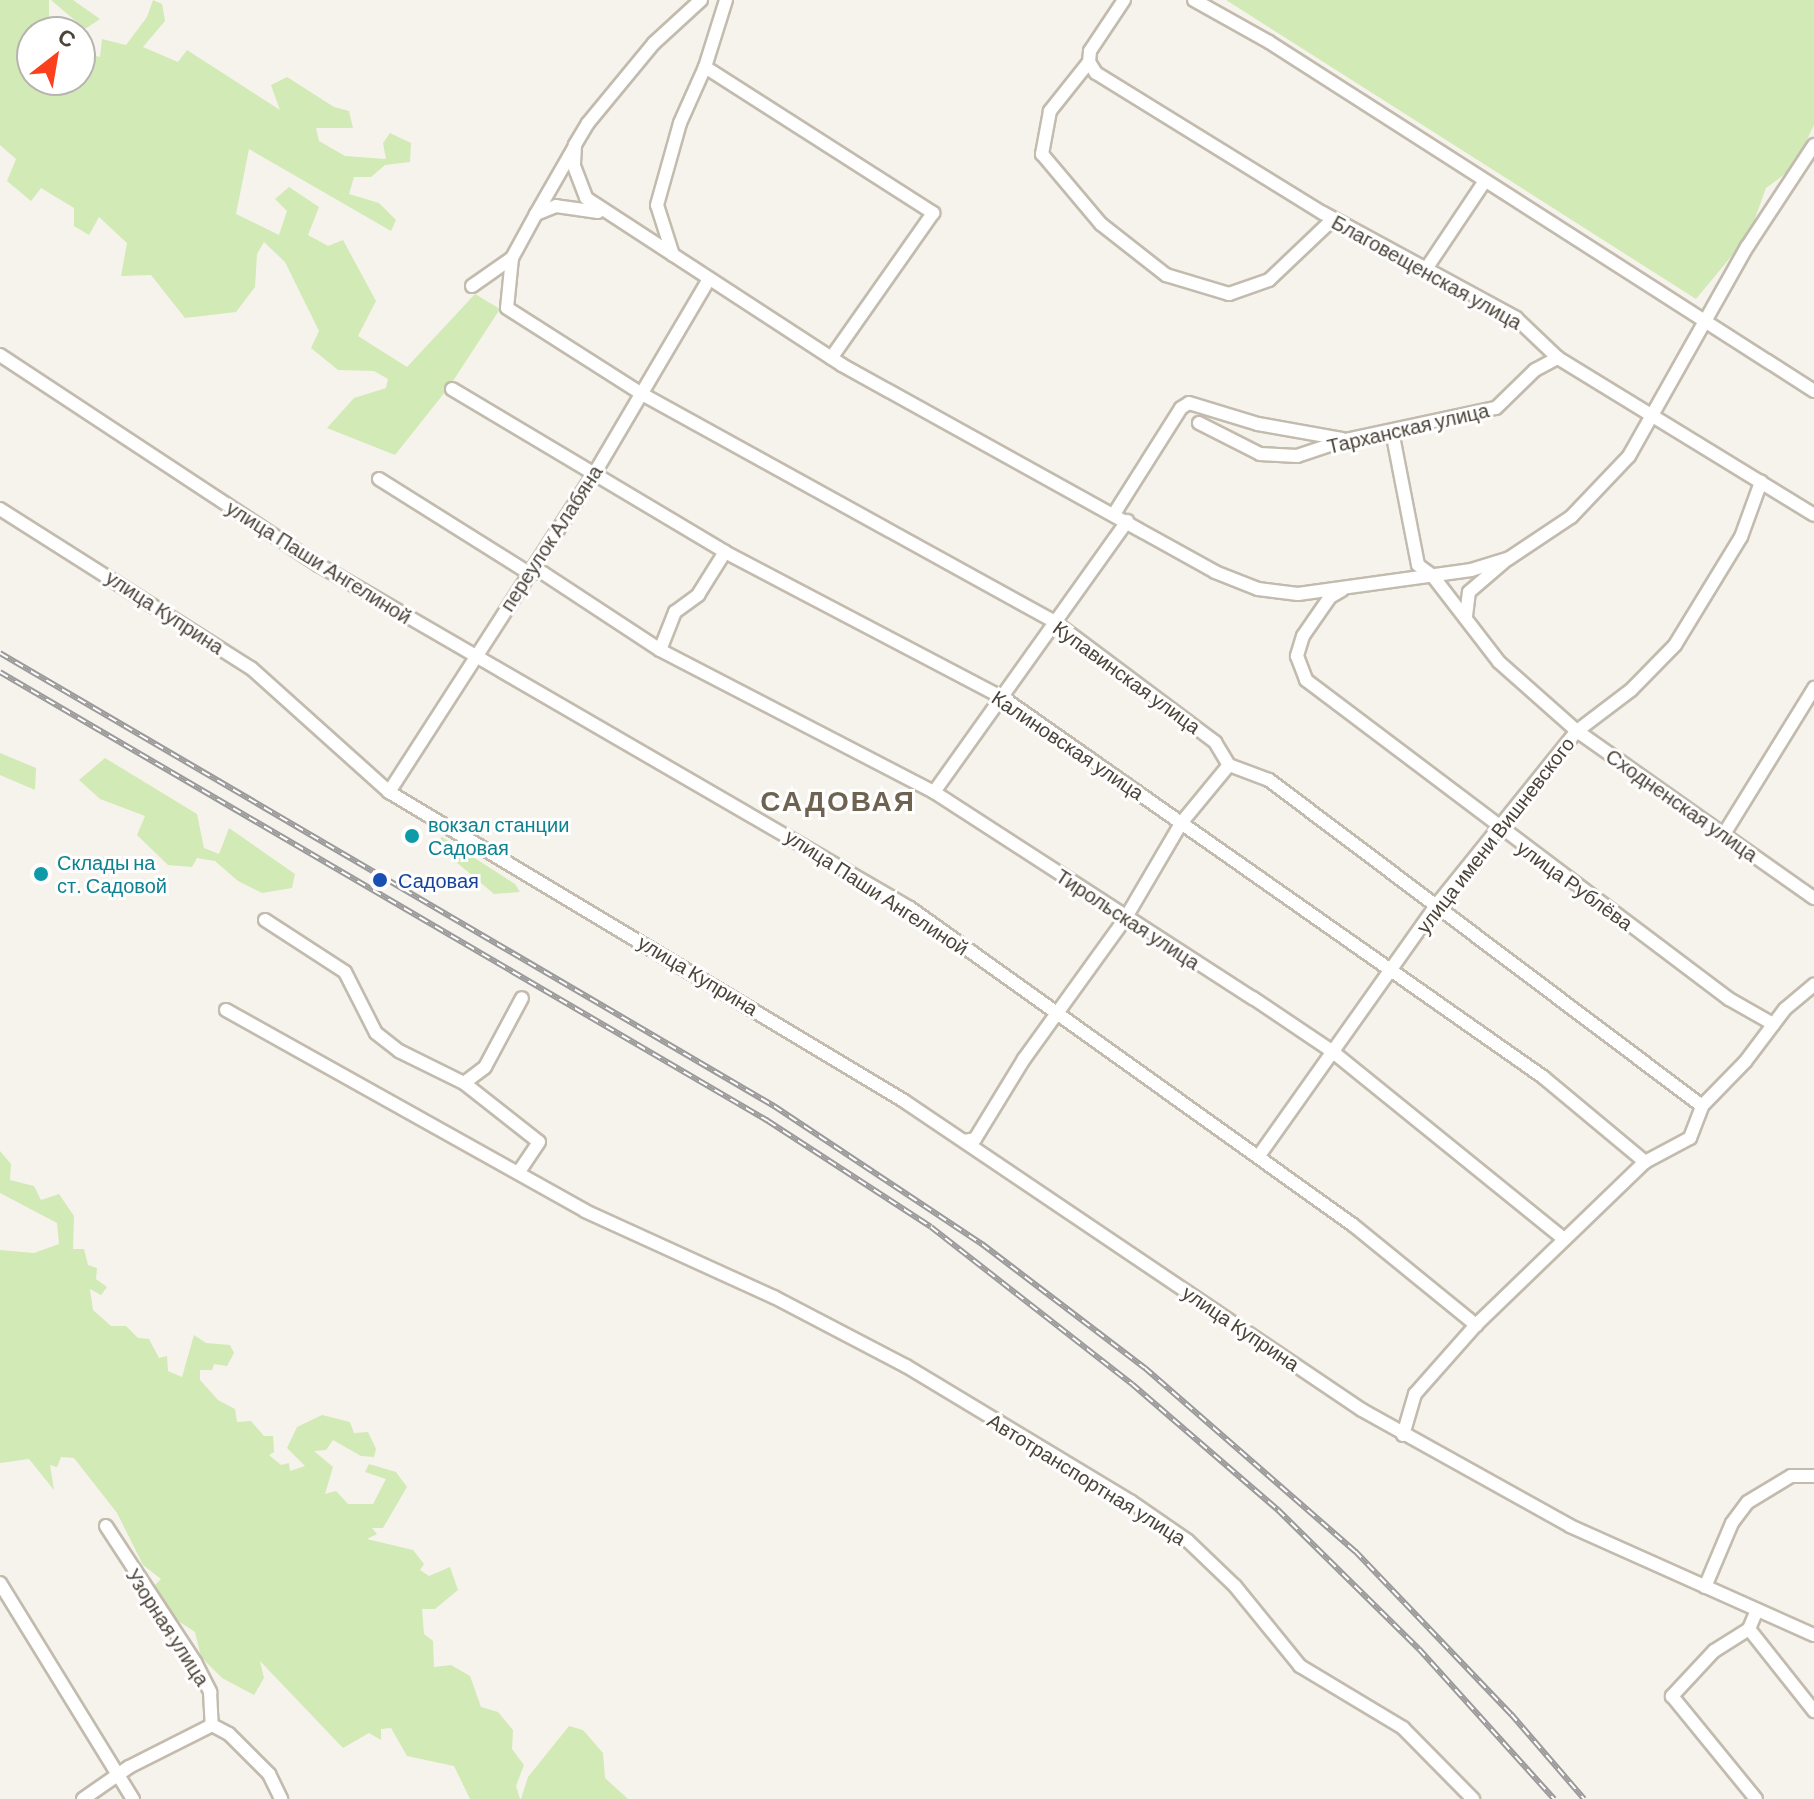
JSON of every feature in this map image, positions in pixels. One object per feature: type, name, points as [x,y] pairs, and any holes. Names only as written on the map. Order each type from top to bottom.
[{"type":"street","points":[[472,286],[512,258],[575,145],[654,43],[701,0]]},
{"type":"street","points":[[674,258],[659,225],[657,205],[680,123],[705,67],[726,0]]},
{"type":"street","points":[[1124,0],[1089,57],[1050,111],[1042,154],[1101,224],[1166,275],[1229,294],[1269,280],[1333,219]]},
{"type":"street","points":[[1194,0],[1269,42],[1704,325],[1814,391]]},
{"type":"street","name":"Благовещенская улица","points":[[1089,57],[1096,73],[1333,219],[1516,318],[1558,358],[1814,515]]},
{"type":"street","points":[[705,67],[933,213],[831,358]]},
{"type":"street","points":[[575,145],[578,183],[601,213],[831,358],[1242,583],[1298,594],[1432,575],[1508,559]]},
{"type":"street","points":[[1466,616],[1469,592],[1508,559],[1591,500],[1629,456],[1747,247],[1814,145]]},
{"type":"street","points":[[1426,269],[1485,181]]},
{"type":"street","points":[[536,214],[556,206],[601,213]]},
{"type":"street","name":"Купавинская улица","points":[[512,258],[507,308],[642,394],[1056,623],[1215,742],[1229,765]]},
{"type":"street","name":"переулок Алабяна","points":[[389,792],[593,476],[708,281]]},
{"type":"street","name":"улица Паши Ангелиной","points":[[0,355],[319,565],[473,658],[698,780],[910,908],[1258,1157],[1476,1325]]},
{"type":"street","name":"Тарханская улица","points":[[1199,423],[1260,454],[1278,458],[1345,440],[1496,408],[1535,370],[1558,358]]},
{"type":"street","name":"Калиновская улица","points":[[452,389],[593,476],[725,552],[1003,698],[1182,822],[1390,973],[1543,1077],[1645,1162]]},
{"type":"street","points":[[1114,514],[1181,408],[1189,403],[1314,436],[1345,440]]},
{"type":"street","name":"Сходненская улица","points":[[1392,431],[1418,565],[1432,575],[1499,662],[1577,731],[1814,898]]},
{"type":"street","points":[[1314,436],[1316,450]]},
{"type":"street","name":"Тирольская улица","points":[[379,479],[529,573],[543,573],[660,650],[934,792],[1333,1052],[1563,1238]]},
{"type":"street","name":"улица имени Вишневского","points":[[1258,1157],[1438,903],[1577,731],[1631,690],[1675,645],[1741,537],[1761,482]]},
{"type":"street","name":"улица Куприна","points":[[0,509],[251,668],[389,792],[964,1141],[1403,1435],[1570,1526],[1814,1635]]},
{"type":"street","points":[[934,792],[1127,521]]},
{"type":"street","points":[[660,650],[675,612],[698,595],[725,552]]},
{"type":"street","name":"улица Рублёва","points":[[1348,586],[1330,597],[1303,636],[1297,656],[1306,680],[1499,829],[1729,999],[1773,1024]]},
{"type":"street","points":[[1724,834],[1814,688]]},
{"type":"street","points":[[964,1141],[975,1139],[1056,1013],[1125,919],[1182,822],[1229,765],[1269,780],[1438,903],[1702,1106]]},
{"type":"street","points":[[265,920],[345,972],[376,1033],[464,1083],[539,1142],[519,1172]]},
{"type":"street","points":[[1403,1435],[1415,1394],[1476,1325],[1519,1289],[1563,1238],[1645,1162],[1690,1138],[1702,1106],[1773,1024],[1813,987]]},
{"type":"street","points":[[464,1083],[485,1067],[522,998]]},
{"type":"street","name":"Автотранспортная улица","points":[[226,1010],[585,1211],[774,1297],[906,1366],[1188,1541],[1235,1586],[1300,1666],[1403,1728],[1473,1799]]},
{"type":"street","points":[[1705,1587],[1732,1523],[1748,1502],[1791,1476],[1814,1476]]},
{"type":"street","name":"Узорная улица","points":[[106,1526],[195,1662],[210,1692],[212,1725]]},
{"type":"street","points":[[0,1583],[133,1799]]},
{"type":"street","points":[[1756,1799],[1672,1696],[1714,1651],[1749,1629],[1757,1610]]},
{"type":"street","points":[[1749,1629],[1814,1711]]},
{"type":"street","points":[[83,1799],[117,1775],[212,1725],[229,1734],[269,1774],[281,1799]]},
{"type":"green space","points":[[0,0],[49,0],[49,16],[16,16],[16,96],[96,96],[96,56],[100,57],[102,39],[126,45],[147,17],[153,0],[162,4],[165,21],[143,47],[178,62],[187,50],[280,110],[271,85],[287,77],[334,107],[349,111],[353,128],[316,128],[319,141],[345,156],[386,159],[383,143],[390,133],[411,143],[410,162],[385,165],[371,177],[354,177],[349,194],[379,203],[396,220],[391,231],[249,149],[236,214],[279,235],[287,211],[275,199],[289,187],[319,207],[308,235],[328,246],[343,240],[376,301],[358,336],[407,367],[475,294],[500,309],[449,387],[395,455],[327,428],[354,398],[386,388],[388,379],[374,371],[338,370],[311,348],[319,331],[285,262],[264,242],[257,254],[255,287],[236,312],[185,318],[151,275],[121,276],[127,243],[99,217],[89,235],[74,226],[74,208],[41,188],[31,201],[7,181],[16,159],[0,145]]},
{"type":"green space","points":[[51,0],[73,0],[96,16],[70,16]]},
{"type":"green space","points":[[1226,0],[1814,0],[1814,125],[1793,168],[1766,188],[1749,235],[1696,299]]},
{"type":"green space","points":[[0,753],[36,768],[35,790],[0,775]]},
{"type":"green space","points":[[105,758],[197,814],[204,848],[219,854],[229,828],[295,874],[292,888],[262,893],[238,881],[215,861],[197,858],[192,867],[168,865],[137,835],[145,816],[100,799],[79,780]]},
{"type":"green space","points":[[442,837],[515,884],[520,892],[494,894],[435,844]]},
{"type":"green space","points":[[0,1151],[11,1164],[10,1180],[34,1186],[41,1200],[59,1194],[74,1216],[73,1249],[84,1249],[88,1265],[97,1268],[96,1279],[107,1287],[101,1295],[90,1289],[93,1310],[111,1326],[126,1326],[138,1338],[149,1339],[159,1358],[167,1356],[168,1371],[182,1377],[194,1335],[206,1343],[230,1345],[234,1353],[227,1366],[214,1364],[212,1370],[200,1370],[200,1380],[218,1400],[235,1409],[237,1422],[251,1421],[264,1436],[273,1436],[274,1452],[269,1455],[281,1465],[289,1463],[290,1471],[305,1466],[287,1448],[297,1427],[322,1415],[350,1422],[354,1433],[368,1432],[376,1449],[374,1457],[361,1456],[333,1440],[326,1450],[314,1451],[333,1467],[325,1494],[336,1491],[348,1504],[373,1504],[386,1479],[365,1472],[369,1464],[396,1472],[407,1487],[383,1528],[372,1528],[377,1534],[367,1539],[413,1550],[424,1564],[420,1570],[429,1576],[450,1567],[458,1590],[435,1609],[422,1609],[424,1634],[433,1641],[434,1667],[451,1665],[470,1676],[481,1707],[498,1712],[513,1730],[512,1749],[524,1765],[516,1786],[520,1799],[470,1799],[454,1766],[407,1756],[391,1728],[381,1729],[381,1740],[369,1733],[343,1748],[260,1661],[264,1678],[254,1695],[222,1678],[201,1657],[195,1632],[160,1609],[154,1586],[161,1579],[143,1565],[117,1513],[74,1458],[61,1457],[57,1467],[50,1465],[54,1490],[29,1459],[0,1463],[0,1250],[34,1253],[59,1244],[57,1223],[0,1193]]},
{"type":"green space","points":[[569,1726],[583,1730],[603,1753],[605,1778],[628,1799],[521,1799],[528,1777]]},
{"type":"railway","points":[[0,653],[774,1106],[982,1244],[1145,1368],[1355,1551],[1511,1714],[1584,1799]]},
{"type":"railway","points":[[0,672],[768,1121],[931,1227],[1132,1384],[1278,1510],[1419,1649],[1554,1799]]},
{"type":"place","name":"вокзал станции Садовая","points":[[412,836]]},
{"type":"place","name":"Склады на ст. Садовой","points":[[41,874]]},
{"type":"place","name":"Садовая","points":[[380,880]]},
{"type":"district","name":"САДОВАЯ","points":[[838,800]]}]
